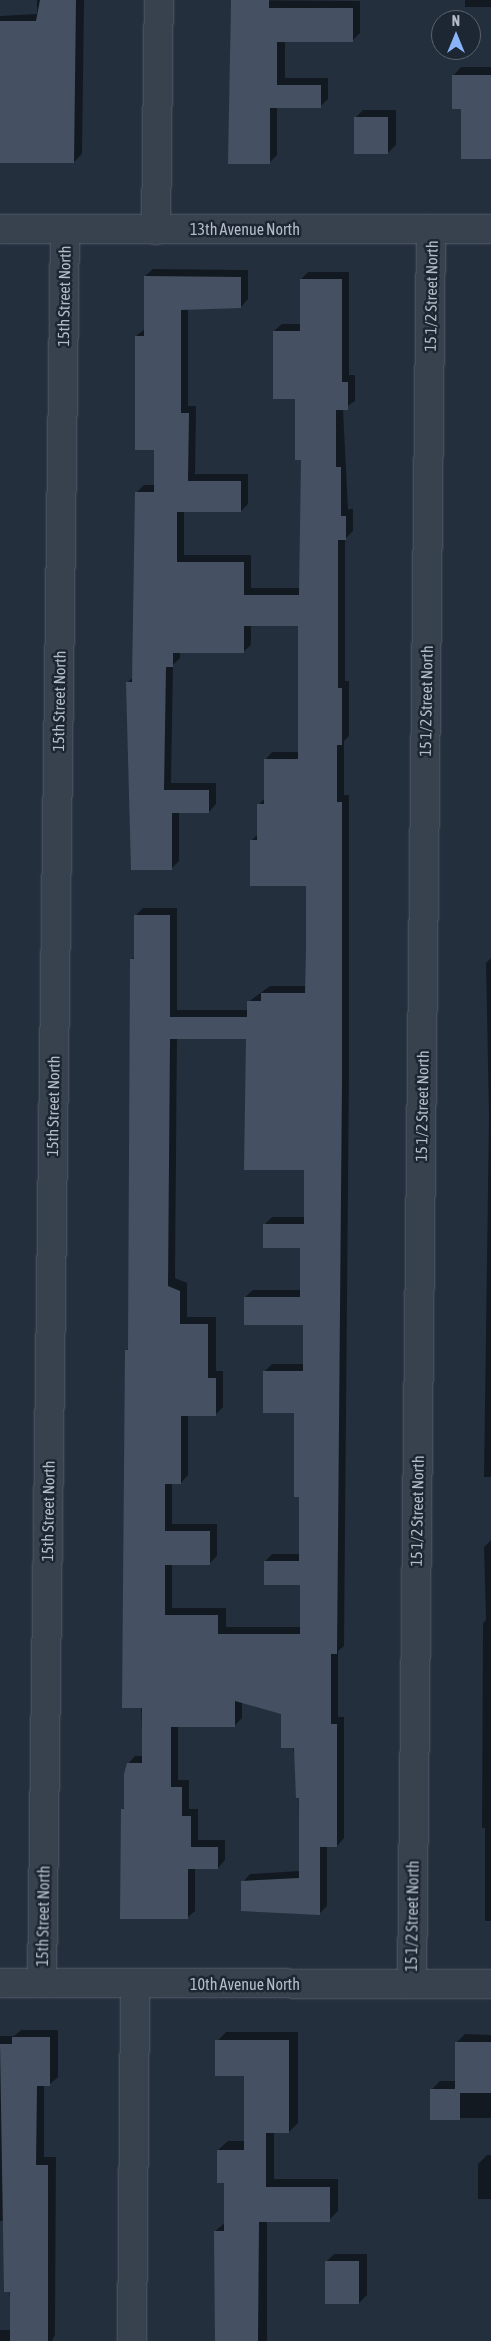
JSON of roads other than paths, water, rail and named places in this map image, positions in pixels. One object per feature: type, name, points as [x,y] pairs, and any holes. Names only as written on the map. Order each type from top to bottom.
[{"type":"street","points":[[156,230],[159,0]]},
{"type":"street","name":"13th Avenue North","points":[[0,230],[491,228]]},
{"type":"street","name":"15th Street North","points":[[42,1983],[65,229]]},
{"type":"street","name":"15 1/2 Street North","points":[[412,1984],[431,229]]},
{"type":"street","name":"10th Avenue North","points":[[0,1983],[491,1984]]},
{"type":"street","points":[[132,2341],[135,1984]]}]
